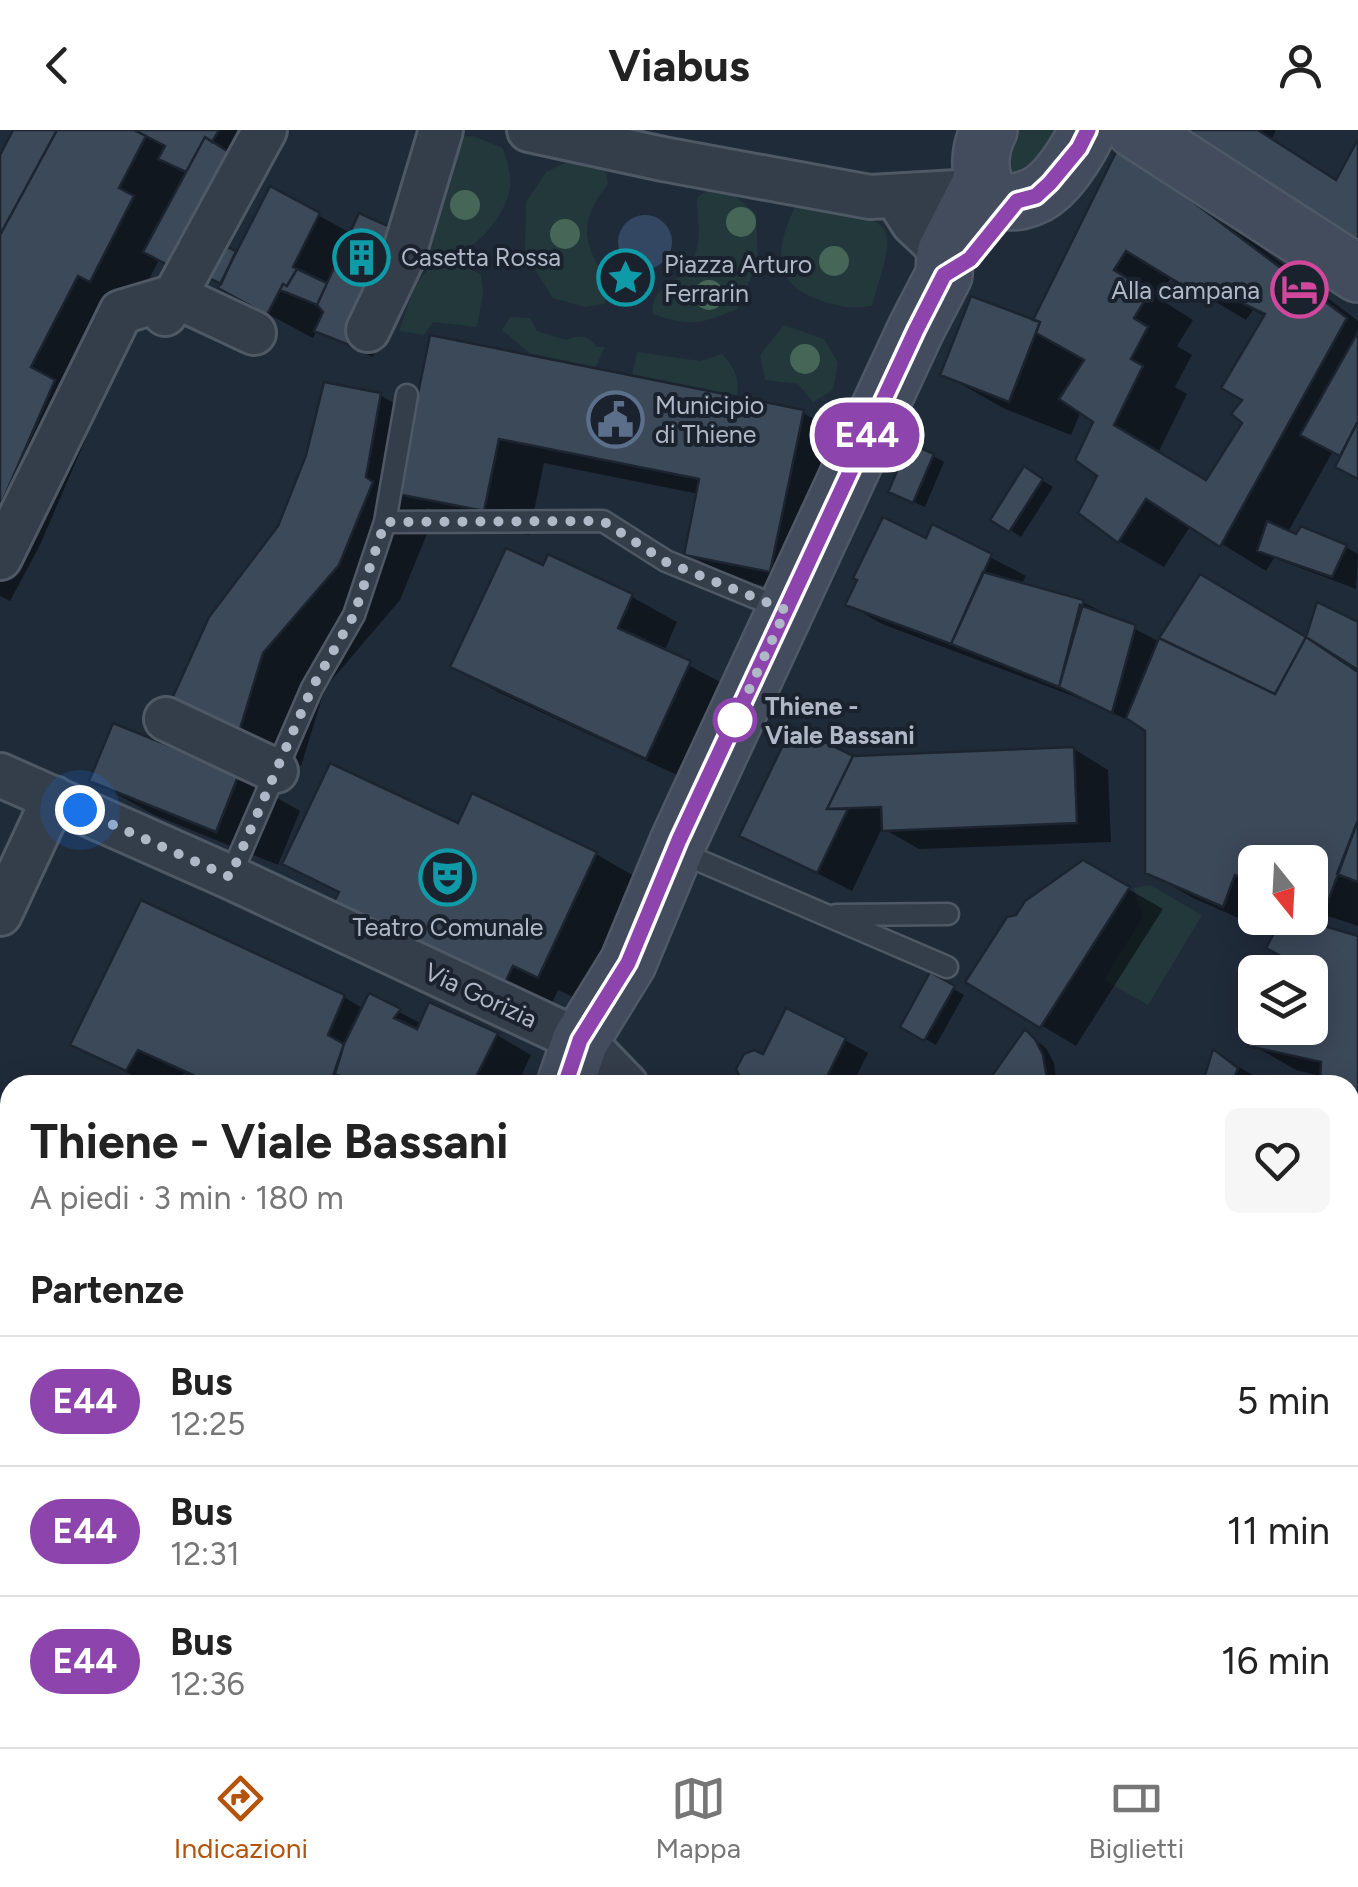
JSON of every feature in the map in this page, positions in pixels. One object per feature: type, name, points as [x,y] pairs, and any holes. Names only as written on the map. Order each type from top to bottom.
[{"type":"street","points":[[170,305],[265,130]]},
{"type":"street","points":[[368,330],[403,257],[441,130]]},
{"type":"street","points":[[529,130],[663,159],[870,197],[897,198],[991,175],[1036,196],[1079,148],[1088,130]]},
{"type":"street","points":[[1135,130],[1358,274]]},
{"type":"street","points":[[945,264],[970,259],[991,175]]},
{"type":"street","points":[[897,198],[945,264]]},
{"type":"street","points":[[590,1070],[628,963],[675,850],[945,264]]},
{"type":"street","points":[[0,558],[121,312],[170,305],[254,333]]},
{"type":"street","points":[[166,718],[276,771]]},
{"type":"street","name":"Via Gorizia","points":[[0,775],[230,877],[590,1070]]},
{"type":"street","points":[[0,914],[54,798]]},
{"type":"lane","points":[[230,877],[312,688],[354,615],[385,522],[407,395]]},
{"type":"lane","points":[[385,522],[603,521],[666,562],[786,610]]},
{"type":"lane","points":[[675,850],[947,967]]},
{"type":"lane","points":[[829,915],[948,914]]},
{"type":"green space","points":[[1002,130],[1067,130],[1045,167],[1011,179],[996,138]]},
{"type":"green space","points":[[473,136],[503,148],[510,177],[508,198],[479,240],[449,256],[430,253],[419,248],[450,137]]},
{"type":"green space","points":[[571,160],[601,165],[607,175],[608,184],[591,211],[587,235],[594,258],[610,286],[604,304],[585,307],[553,298],[525,254],[526,202],[546,172]]},
{"type":"green space","points":[[708,189],[734,195],[756,214],[758,261],[737,309],[696,322],[653,314],[655,298],[692,261],[698,238],[697,198]]},
{"type":"green space","points":[[818,202],[866,217],[886,232],[885,259],[872,306],[844,307],[817,299],[802,292],[785,273],[782,248],[795,207]]},
{"type":"green space","points":[[461,264],[481,275],[483,292],[477,327],[433,322],[424,335],[399,331],[418,283],[430,268]]},
{"type":"green space","points":[[510,317],[530,318],[537,331],[566,340],[583,337],[597,347],[605,347],[595,368],[533,356],[502,330]]},
{"type":"green space","points":[[784,325],[824,339],[838,363],[833,390],[813,402],[798,384],[765,380],[760,355]]},
{"type":"green space","points":[[637,352],[700,361],[722,354],[735,373],[737,397],[632,376]]},
{"type":"green space","points":[[1150,885],[1202,915],[1148,1005],[1104,980],[1143,916],[1133,888]]},
{"type":"water","points":[[645,215],[664,223],[672,242],[664,261],[645,269],[626,261],[618,242],[626,223]]},
{"type":"building","points":[[13,130],[57,130],[0,235],[0,155]]},
{"type":"building","points":[[57,130],[134,130],[146,136],[119,188],[134,196],[90,282],[78,276],[31,367],[55,380],[0,507],[0,235]]},
{"type":"building","points":[[134,130],[219,130],[212,142],[205,137],[186,172],[158,159],[165,146]]},
{"type":"building","points":[[1185,130],[1258,130],[1336,180],[1358,139],[1358,257]]},
{"type":"building","points":[[205,137],[235,156],[179,271],[143,252]]},
{"type":"building","points":[[1119,146],[1347,318],[1220,547],[1146,499],[1118,543],[1078,513],[1097,476],[1075,460],[1093,422],[1059,399],[1084,360],[1036,333],[1040,322],[1033,320]],"holes":[[[1126,251],[1200,296],[1207,286],[1265,314],[1221,388],[1242,400],[1231,414],[1242,423],[1206,480],[1114,425],[1143,366],[1131,359],[1148,327],[1134,318],[1150,292],[1114,270]]]},
{"type":"building","points":[[270,186],[320,213],[293,267],[297,269],[287,286],[283,284],[267,315],[218,288]]},
{"type":"building","name":"Casetta Rossa","points":[[359,213],[397,230],[349,345],[314,331],[323,312],[317,305]]},
{"type":"building","points":[[198,234],[236,251],[221,284],[202,275]]},
{"type":"building","points":[[297,269],[327,283],[317,305],[280,290]]},
{"type":"building","points":[[971,296],[1040,322],[1009,402],[940,375]]},
{"type":"building","points":[[1358,332],[1358,421],[1340,456],[1300,435]]},
{"type":"building","points":[[430,335],[804,410],[770,572],[684,555],[699,479],[499,439],[484,511],[397,494]]},
{"type":"building","points":[[324,382],[381,393],[366,477],[373,482],[339,565],[263,653],[239,732],[170,703],[209,617],[278,526],[306,455]]},
{"type":"building","points":[[1358,421],[1358,479],[1335,467]]},
{"type":"building","points":[[909,443],[934,454],[913,503],[888,492]]},
{"type":"building","points":[[1024,466],[1043,479],[1009,532],[990,520]]},
{"type":"building","points":[[883,517],[926,538],[932,524],[992,554],[951,644],[845,605],[857,580],[853,578]]},
{"type":"building","points":[[1267,521],[1296,534],[1301,526],[1347,545],[1332,577],[1257,551]]},
{"type":"building","points":[[506,548],[543,565],[548,554],[633,594],[618,628],[691,661],[646,759],[450,667]]},
{"type":"building","points":[[983,572],[1084,600],[1059,687],[951,644]]},
{"type":"building","points":[[1200,574],[1306,637],[1275,694],[1159,638]]},
{"type":"building","points":[[1317,602],[1358,622],[1358,670],[1306,637]]},
{"type":"building","points":[[1080,605],[1136,625],[1112,713],[1059,687]]},
{"type":"building","points":[[1306,637],[1358,672],[1358,820],[1328,902],[1328,845],[1238,845],[1238,876],[1235,875],[1223,907],[1145,873],[1145,731],[1126,718],[1159,638],[1275,694]]},
{"type":"building","points":[[113,723],[239,774],[216,832],[89,781]]},
{"type":"building","points":[[792,726],[853,756],[827,809],[848,809],[817,873],[739,836]]},
{"type":"building","points":[[1074,747],[1077,823],[882,831],[881,807],[827,809],[853,756]]},
{"type":"building","name":"Teatro Comunale","points":[[330,763],[458,823],[472,793],[597,852],[538,978],[513,966],[503,987],[331,907],[339,892],[282,864]]},
{"type":"building","points":[[1358,820],[1358,882],[1337,874]]},
{"type":"building","points":[[1083,860],[1130,887],[1040,1028],[965,982],[1007,917],[1016,915],[1025,901]]},
{"type":"building","points":[[141,900],[345,995],[328,1035],[344,1044],[333,1075],[193,1075],[138,1050],[126,1071],[70,1045]]},
{"type":"building","points":[[1328,927],[1358,936],[1358,1075],[1320,1075],[1321,1062],[1248,1046],[1328,1045],[1328,955],[1279,955],[1266,948],[1273,935],[1328,935]]},
{"type":"building","points":[[930,972],[955,986],[924,1041],[900,1027]]},
{"type":"building","points":[[369,993],[401,1009],[394,1018],[417,1029],[429,1002],[498,1033],[477,1075],[337,1075],[344,1044]]},
{"type":"building","points":[[786,1008],[846,1038],[828,1075],[739,1075],[736,1069],[744,1054],[754,1050],[763,1054]]},
{"type":"building","points":[[1025,1029],[1043,1055],[1046,1075],[992,1075]]},
{"type":"building","points":[[1213,1049],[1238,1068],[1235,1075],[1205,1075]]},
{"type":"bus line","name":"E44","points":[[568,1075],[580,1040],[637,944],[679,840],[944,275],[970,259],[1017,201],[1036,196],[1050,183],[1079,148],[1088,130]]},
{"type":"place","name":"Casetta Rossa","points":[[362,257]]},
{"type":"place","name":"Piazza Arturo Ferrarin","points":[[625,278]]},
{"type":"place","name":"Alla campana","points":[[1299,290]]},
{"type":"place","name":"Municipio di Thiene","points":[[616,419]]},
{"type":"place","name":"Thiene - Viale Bassani","points":[[735,720]]},
{"type":"place","name":"Teatro Comunale","points":[[448,878]]},
{"type":"route","points":[[80,810],[230,877],[312,688],[354,615],[385,522],[603,521],[666,562],[786,610],[735,720]]}]
